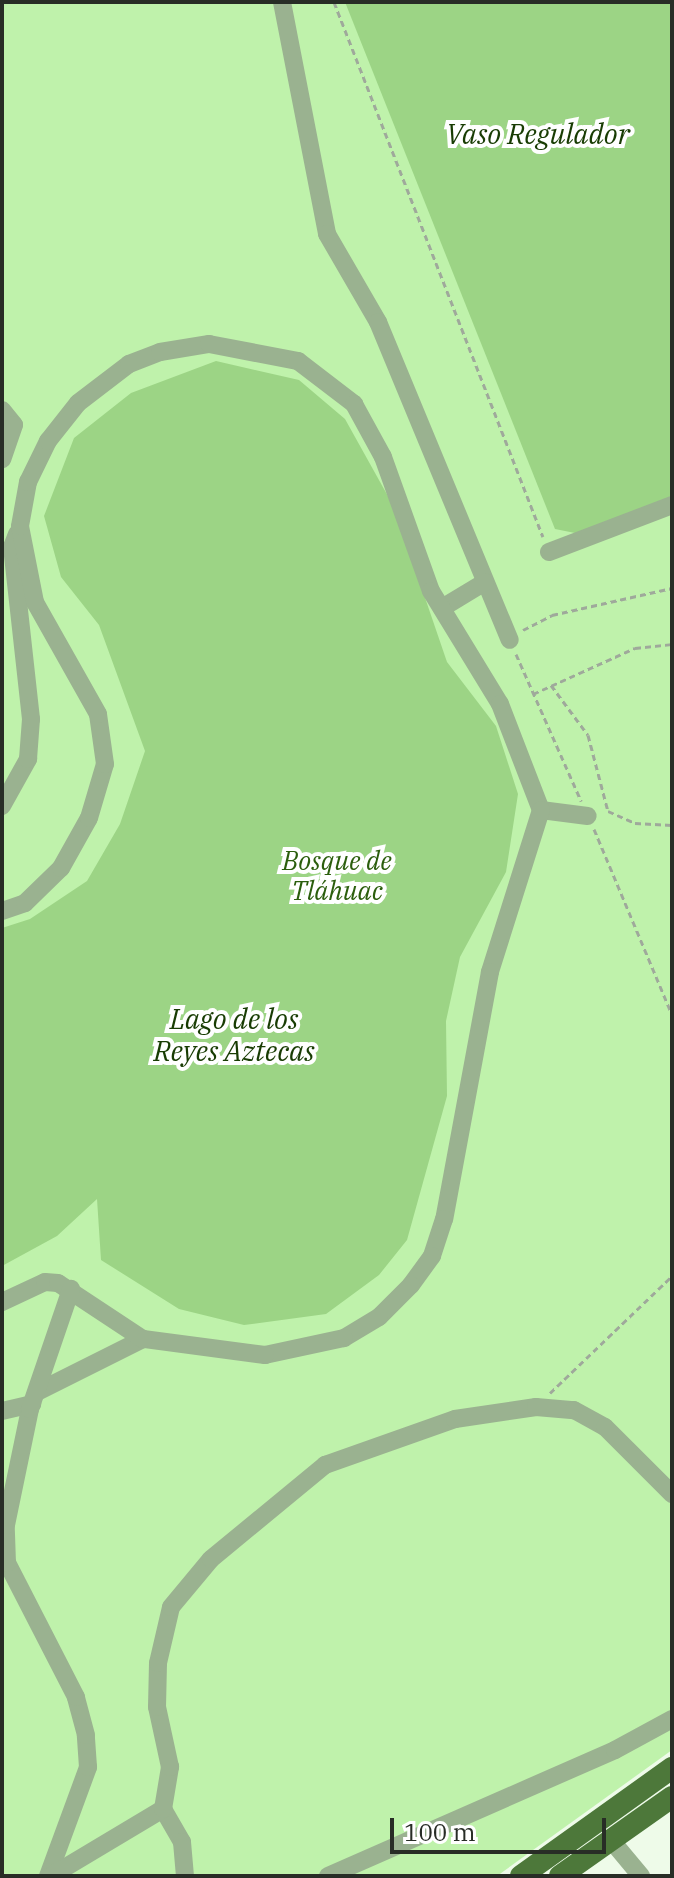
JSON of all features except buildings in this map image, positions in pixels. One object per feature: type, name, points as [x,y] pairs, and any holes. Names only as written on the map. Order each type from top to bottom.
[{"type":"main road","points":[[521,1876],[672,1768]]},
{"type":"main road","points":[[560,1876],[672,1797]]},
{"type":"street","points":[[282,2],[327,234],[378,322],[510,640]]},
{"type":"street","points":[[2,911],[25,903],[61,868],[89,818],[105,764],[98,714],[35,602],[20,526],[28,482],[48,441],[78,403],[129,364],[209,344],[255,349],[298,361],[354,404],[383,457],[442,608],[500,704],[541,810],[484,998],[444,1219],[432,1256],[411,1285],[379,1317],[344,1338],[305,1351],[265,1355],[143,1339],[71,1289],[45,1282],[2,1302]]},
{"type":"street","points":[[2,410],[14,425],[2,459]]},
{"type":"street","points":[[549,552],[672,505]]},
{"type":"street","points":[[2,806],[28,759],[31,719],[7,540],[20,526]]},
{"type":"street","points":[[442,608],[485,582]]},
{"type":"street","points":[[541,810],[588,816]]},
{"type":"street","points":[[50,1876],[88,1767],[86,1735],[76,1697],[7,1563],[4,1527],[34,1398],[71,1289]]},
{"type":"street","points":[[2,1411],[34,1398],[143,1339]]},
{"type":"street","points":[[185,1876],[182,1842],[163,1809],[170,1767],[157,1707],[160,1635],[193,1578],[325,1465],[455,1419],[536,1407],[574,1410],[605,1427],[672,1494]]},
{"type":"street","points":[[328,1876],[615,1750],[672,1719]]},
{"type":"street","points":[[50,1876],[163,1809]]},
{"type":"street","points":[[611,1840],[641,1876]]},
{"type":"path","points":[[334,2],[549,552]]},
{"type":"path","points":[[510,640],[552,615],[672,588]]},
{"type":"path","points":[[533,694],[635,648],[672,644]]},
{"type":"path","points":[[551,685],[588,735],[608,811],[635,823],[672,825]]},
{"type":"path","points":[[536,1407],[672,1276]]},
{"type":"green space","name":"Bosque de Tláhuac","points":[[2,2],[672,2],[672,1750],[497,1876],[2,1876]]},
{"type":"water","name":"Vaso Regulador","points":[[345,2],[672,2],[672,497],[580,534],[555,529]]},
{"type":"water","name":"Lago de los Reyes Aztecas","points":[[216,361],[299,380],[345,419],[394,507],[447,662],[496,726],[518,794],[506,872],[460,957],[446,1021],[447,1096],[407,1240],[379,1275],[326,1314],[244,1325],[179,1309],[101,1260],[97,1199],[57,1236],[2,1266],[2,928],[30,919],[87,881],[120,824],[145,751],[99,625],[61,577],[44,516],[74,438],[131,393]]}]
